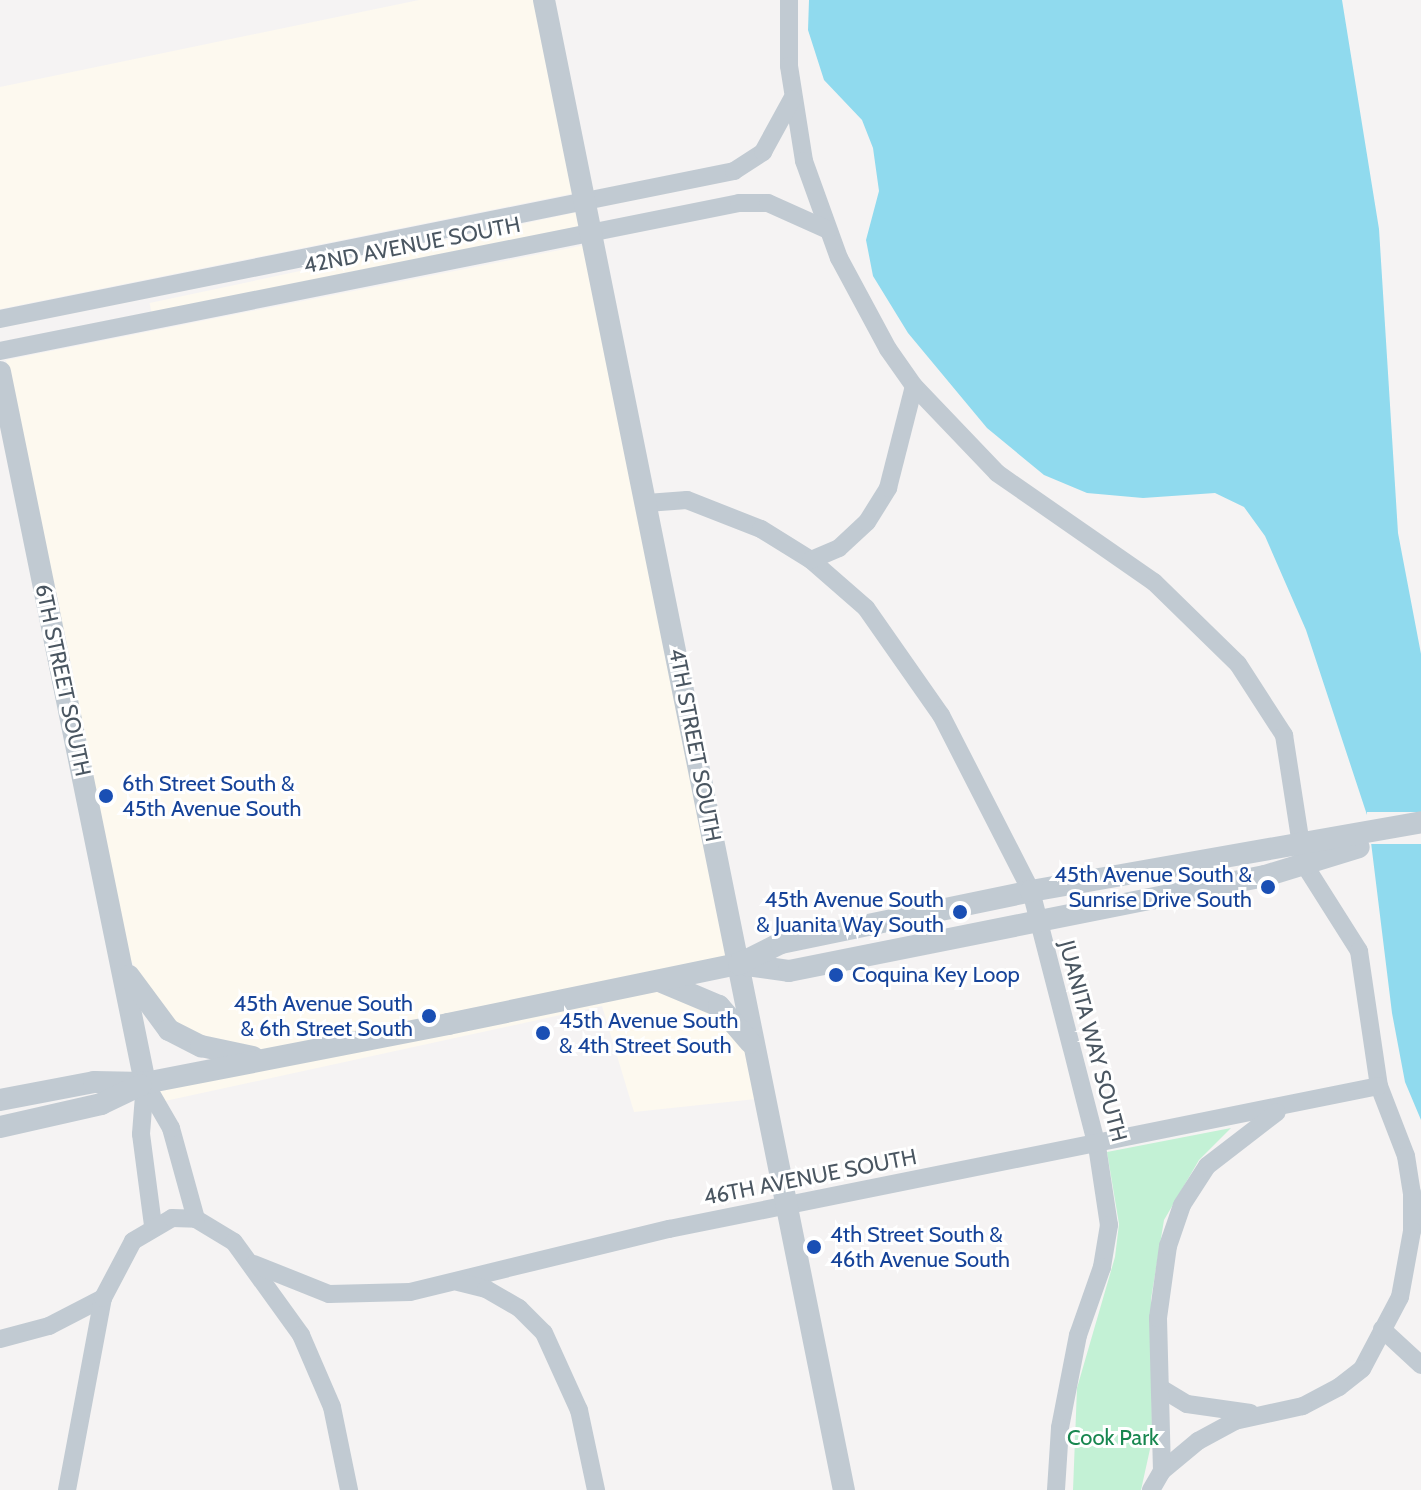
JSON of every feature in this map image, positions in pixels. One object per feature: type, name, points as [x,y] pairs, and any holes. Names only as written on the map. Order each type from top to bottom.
[{"type":"street","name":"4TH STREET SOUTH","points":[[544,0],[844,1490]]},
{"type":"street","points":[[789,0],[792,99],[804,161],[828,230],[888,349],[914,386],[997,473],[1154,582],[1238,664],[1284,735],[1297,840],[1304,864],[1359,951],[1379,1086],[1406,1156],[1412,1193],[1407,1270],[1400,1297],[1362,1369],[1339,1387],[1303,1406],[1235,1421],[1198,1441],[1162,1471],[1151,1490]]},
{"type":"street","name":"42ND AVENUE SOUTH","points":[[0,319],[734,171],[763,152],[792,99]]},
{"type":"street","name":"42ND AVENUE SOUTH","points":[[0,351],[707,209],[768,203],[828,230]]},
{"type":"street","points":[[139,291],[145,322]]},
{"type":"street","name":"6TH STREET SOUTH","points":[[0,372],[145,1083],[141,1134],[153,1225]]},
{"type":"street","points":[[811,560],[839,548],[867,522],[888,488],[914,386]]},
{"type":"street","name":"JUANITA WAY SOUTH","points":[[647,503],[687,500],[712,507],[811,560],[866,608],[906,658],[978,778],[1031,891],[1097,1146],[1109,1225],[1102,1267],[1078,1335],[1060,1428],[1056,1490]]},
{"type":"street","points":[[739,964],[789,971],[1304,864],[1421,822]]},
{"type":"street","points":[[0,1100],[94,1082],[145,1083],[267,1060],[739,964],[781,943],[1297,840],[1421,834]]},
{"type":"street","points":[[120,961],[147,1006],[169,1030],[201,1046],[267,1060]]},
{"type":"street","points":[[659,981],[719,1006],[755,1049]]},
{"type":"street","points":[[0,1127],[101,1104],[145,1083]]},
{"type":"street","name":"6TH STREET SOUTH","points":[[145,1083],[171,1128],[196,1219]]},
{"type":"street","name":"46TH AVENUE SOUTH","points":[[254,1264],[329,1294],[410,1292],[669,1229],[1097,1146],[1379,1086]]},
{"type":"street","points":[[1162,1471],[1160,1283],[1182,1205],[1207,1166],[1240,1136],[1289,1104]]},
{"type":"street","points":[[67,1490],[103,1298],[133,1241],[153,1225],[172,1218],[196,1219],[218,1229],[254,1264],[281,1300],[318,1371],[349,1490]]},
{"type":"street","points":[[455,1281],[486,1289],[519,1308],[544,1333],[579,1410],[596,1490]]},
{"type":"street","points":[[0,1339],[49,1326],[103,1298]]},
{"type":"street","points":[[1382,1329],[1421,1365]]},
{"type":"street","points":[[1162,1389],[1187,1404],[1264,1414]]},
{"type":"shaded area","points":[[419,0],[535,0],[575,193],[0,309],[0,87]]},
{"type":"shaded area","points":[[578,212],[581,226],[152,317],[150,303]]},
{"type":"shaded area","points":[[585,245],[729,956],[266,1050],[203,1037],[174,1022],[128,957],[6,360]]},
{"type":"shaded area","points":[[659,991],[714,1014],[747,1053],[756,1099],[634,1112],[602,1006],[165,1101],[159,1090]]},
{"type":"green space","name":"Cook Park","points":[[1231,1128],[1199,1160],[1164,1220],[1151,1299],[1152,1440],[1141,1490],[1073,1490],[1077,1388],[1115,1257],[1119,1224],[1107,1152]]},
{"type":"water","points":[[809,0],[1342,0],[1379,229],[1398,533],[1421,654],[1421,1120],[1405,1082],[1392,1013],[1368,818],[1306,630],[1265,536],[1244,507],[1215,493],[1143,498],[1087,493],[1044,475],[987,428],[908,333],[873,276],[866,240],[879,191],[873,148],[862,120],[824,80],[808,30]]},
{"type":"pier","points":[[1367,812],[1421,812],[1421,844],[1367,844]]},
{"type":"place","name":"6th Street South & 45th Avenue South","points":[[106,796]]},
{"type":"place","name":"45th Avenue South & Sunrise Drive South","points":[[1268,887]]},
{"type":"place","name":"45th Avenue South & Juanita Way South","points":[[960,912]]},
{"type":"place","name":"Coquina Key Loop","points":[[836,975]]},
{"type":"place","name":"45th Avenue South & 6th Street South","points":[[429,1016]]},
{"type":"place","name":"45th Avenue South & 4th Street South","points":[[543,1033]]},
{"type":"place","name":"4th Street South & 46th Avenue South","points":[[814,1247]]}]
